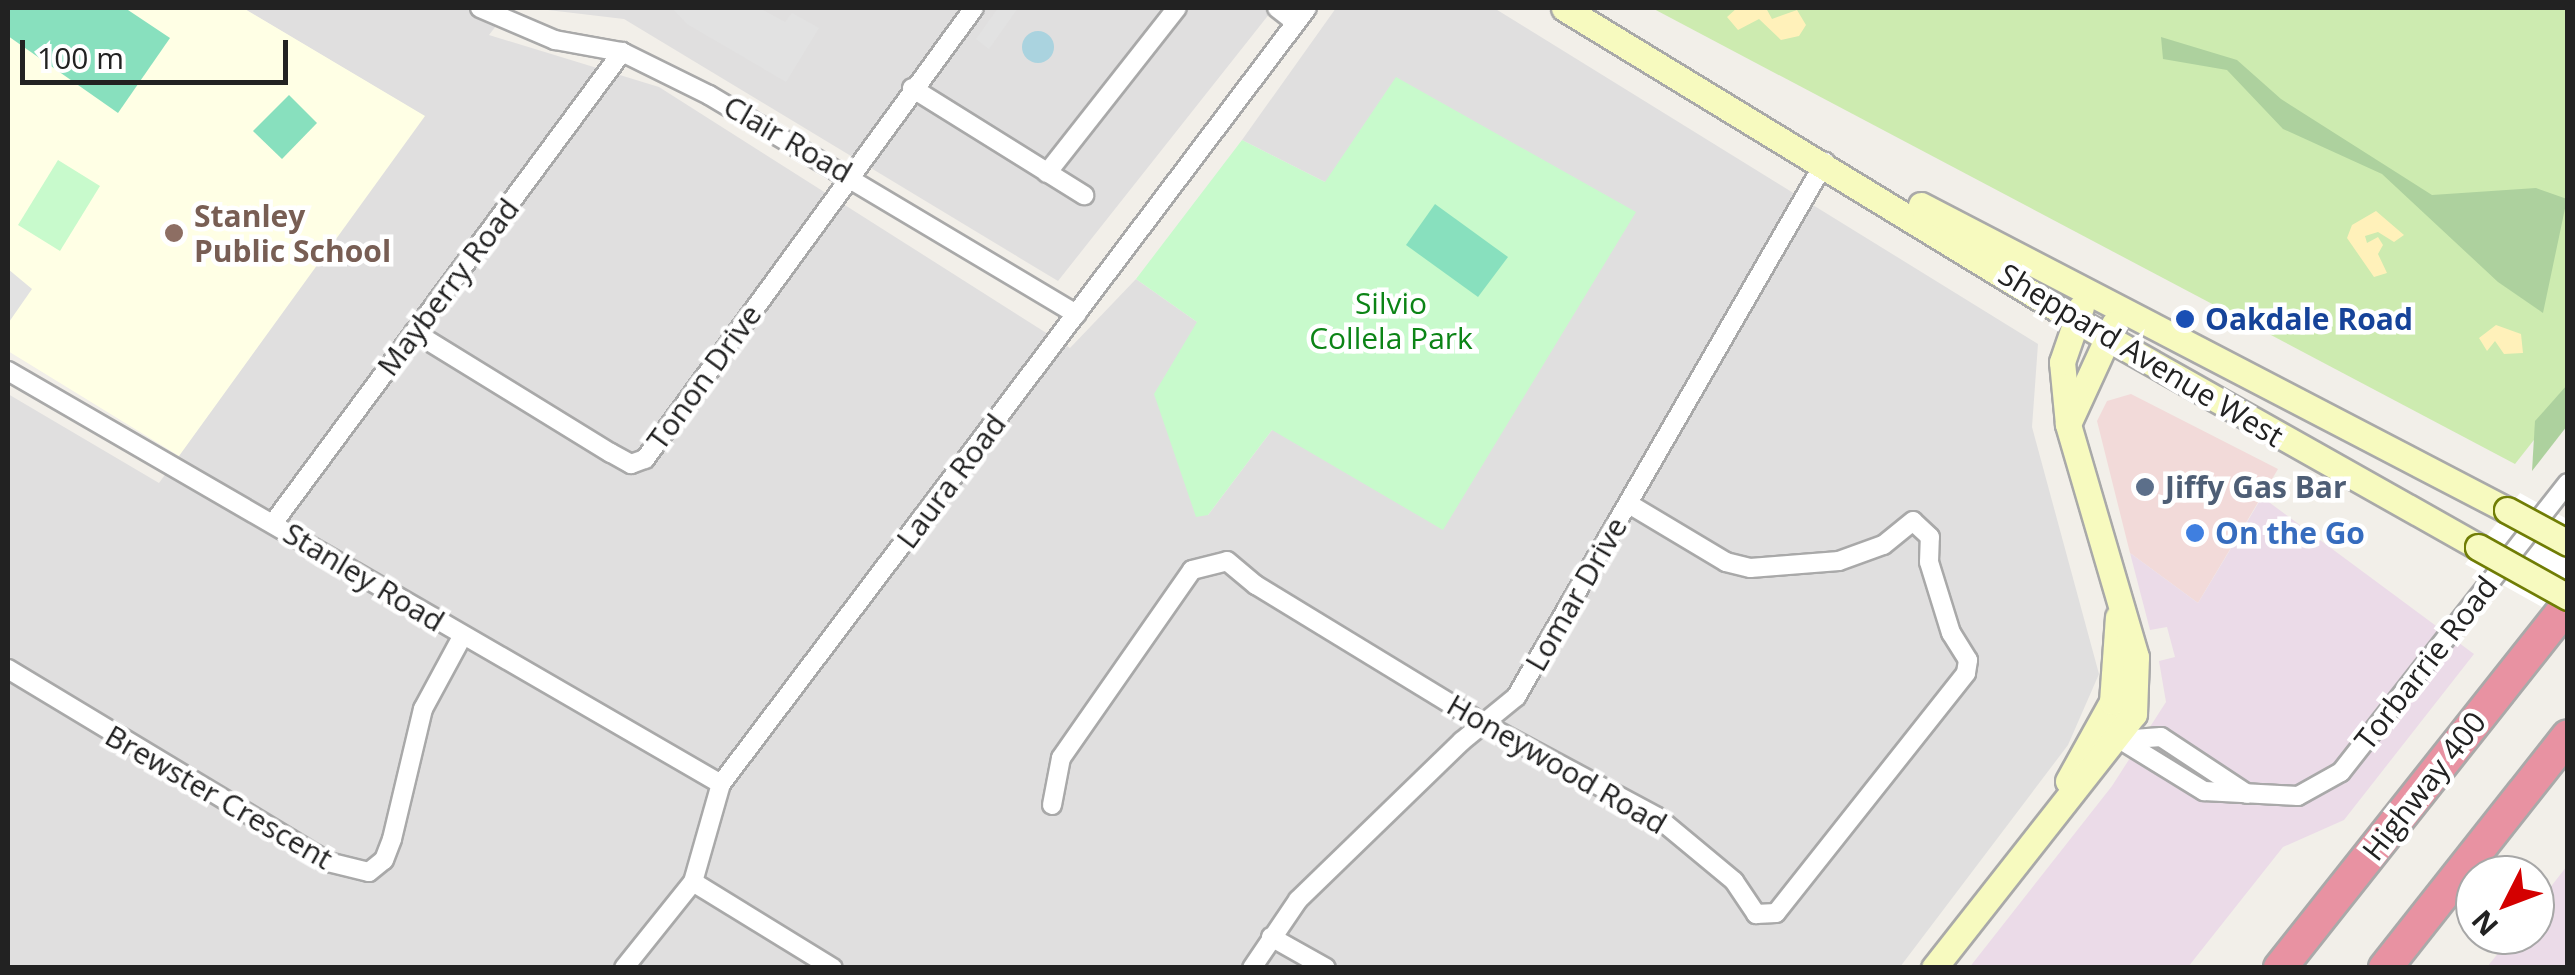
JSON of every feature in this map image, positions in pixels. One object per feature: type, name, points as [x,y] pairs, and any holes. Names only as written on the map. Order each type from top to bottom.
[{"type":"highway","name":"Highway 400","points":[[2280,968],[2568,605]]},
{"type":"highway","points":[[2384,968],[2568,736]]},
{"type":"main road","name":"Sheppard Avenue West","points":[[1564,8],[1825,162],[2074,318],[2568,597]]},
{"type":"main road","name":"Sheppard Avenue West","points":[[1825,162],[2090,289],[2568,543]]},
{"type":"main road","points":[[1934,968],[2110,734],[2120,597],[2068,424],[2062,362],[2074,318],[2090,289]]},
{"type":"main road","points":[[2068,424],[2110,339],[2120,305]]},
{"type":"street","name":"Clair Road","points":[[480,8],[555,40],[622,52],[848,173],[1077,314]]},
{"type":"street","points":[[848,173],[974,8]]},
{"type":"street","points":[[1047,174],[1177,8]]},
{"type":"street","points":[[1276,8],[1301,15]]},
{"type":"street","name":"Laura Road","points":[[624,968],[693,882],[721,784],[1301,15]]},
{"type":"street","name":"Mayberry Road","points":[[274,522],[622,52]]},
{"type":"street","points":[[912,88],[1084,195]]},
{"type":"street","name":"Lomar Drive","points":[[1252,968],[1298,900],[1482,723],[1516,697],[1825,162]]},
{"type":"street","name":"Tonon Drive","points":[[414,332],[632,464],[645,459],[848,173]]},
{"type":"street","name":"Stanley Road","points":[[8,370],[274,522],[462,638],[721,784]]},
{"type":"street","name":"Torbarrie Road","points":[[2110,734],[2204,792],[2256,799],[2298,796],[2341,772],[2568,483]]},
{"type":"street","name":"Honeywood Road","points":[[1052,805],[1061,758],[1192,570],[1206,561],[1227,561],[1256,586],[1482,723],[1656,817],[1734,881],[1756,914],[1776,913],[1966,674],[1968,660],[1951,633],[1929,562],[1930,537],[1921,524],[1909,522],[1883,545],[1839,561],[1750,568],[1726,562],[1629,504]]},
{"type":"street","name":"Brewster Crescent","points":[[8,669],[328,862],[369,872],[384,860],[392,839],[423,709],[462,638]]},
{"type":"street","points":[[2110,734],[2161,737],[2256,799]]},
{"type":"street","points":[[693,882],[834,968]]},
{"type":"street","points":[[1271,937],[1326,968]]},
{"type":"shaded area","name":"Stanley Public School","points":[[8,8],[243,8],[425,116],[179,456],[8,351]]},
{"type":"shaded area","points":[[243,8],[510,8],[489,35],[659,87],[1070,348],[1136,279],[1197,322],[1208,515],[1272,430],[1325,182],[1242,140],[1336,8],[1494,8],[2038,344],[2032,427],[2099,674],[2068,745],[1900,967],[8,968],[8,394],[159,483],[424,116]]},
{"type":"shaded area","points":[[531,8],[1274,8],[1058,281],[624,19]]},
{"type":"shaded area","points":[[672,8],[759,8],[785,22],[792,13],[819,28],[786,82],[687,24]]},
{"type":"shaded area","points":[[998,8],[1018,8],[989,49],[976,39]]},
{"type":"shaded area","points":[[8,269],[32,289],[9,322],[8,321]]},
{"type":"shaded area","points":[[2131,394],[2278,469],[2198,603],[2130,553],[2097,421],[2107,401]]},
{"type":"shaded area","points":[[2262,497],[2474,654],[2344,820],[2283,847],[2188,967],[1969,968],[2112,786],[2166,702],[2159,661],[2175,657],[2167,627],[2150,630],[2130,553],[2198,603]]},
{"type":"shaded area","points":[[2567,866],[2567,967],[2487,967],[2497,955],[2555,955],[2555,881]]},
{"type":"green space","points":[[8,8],[125,8],[170,38],[118,113],[8,36]]},
{"type":"green space","points":[[1652,8],[2567,8],[2567,398],[2515,464]]},
{"type":"green space","points":[[2161,37],[2237,60],[2281,99],[2432,195],[2536,188],[2567,199],[2543,313],[2498,282],[2382,174],[2283,129],[2227,70],[2163,59]]},
{"type":"green space","name":"Silvio Collela Park","points":[[1396,77],[1636,212],[1443,530],[1272,430],[1208,515],[1196,517],[1154,394],[1197,322],[1136,279],[1242,140],[1325,182]]},
{"type":"green space","points":[[289,95],[317,123],[282,159],[253,131]]},
{"type":"green space","points":[[58,160],[100,186],[60,251],[18,225]]},
{"type":"green space","points":[[1435,204],[1508,257],[1478,297],[1406,245]]},
{"type":"green space","points":[[2567,385],[2567,426],[2532,471],[2535,421]]},
{"type":"sand","points":[[1737,8],[1766,8],[1772,19],[1797,10],[1806,25],[1799,36],[1781,40],[1759,19],[1738,30],[1727,17]]},
{"type":"sand","points":[[2376,211],[2404,235],[2394,242],[2378,232],[2365,236],[2367,243],[2378,237],[2383,245],[2378,254],[2387,273],[2374,277],[2347,238],[2352,225]]},
{"type":"sand","points":[[2496,325],[2521,334],[2523,353],[2504,354],[2495,341],[2487,351],[2479,338]]},
{"type":"water","points":[[1038,31],[1049,36],[1054,47],[1049,58],[1038,63],[1027,58],[1022,47],[1027,36]]},
{"type":"pier","points":[[2520,493],[2567,519],[2567,621],[2465,564]]},
{"type":"place","name":"Stanley Public School","points":[[174,233]]},
{"type":"place","name":"Oakdale Road","points":[[2185,319]]},
{"type":"place","name":"Jiffy Gas Bar","points":[[2145,487]]},
{"type":"place","name":"On the Go","points":[[2195,533]]}]
